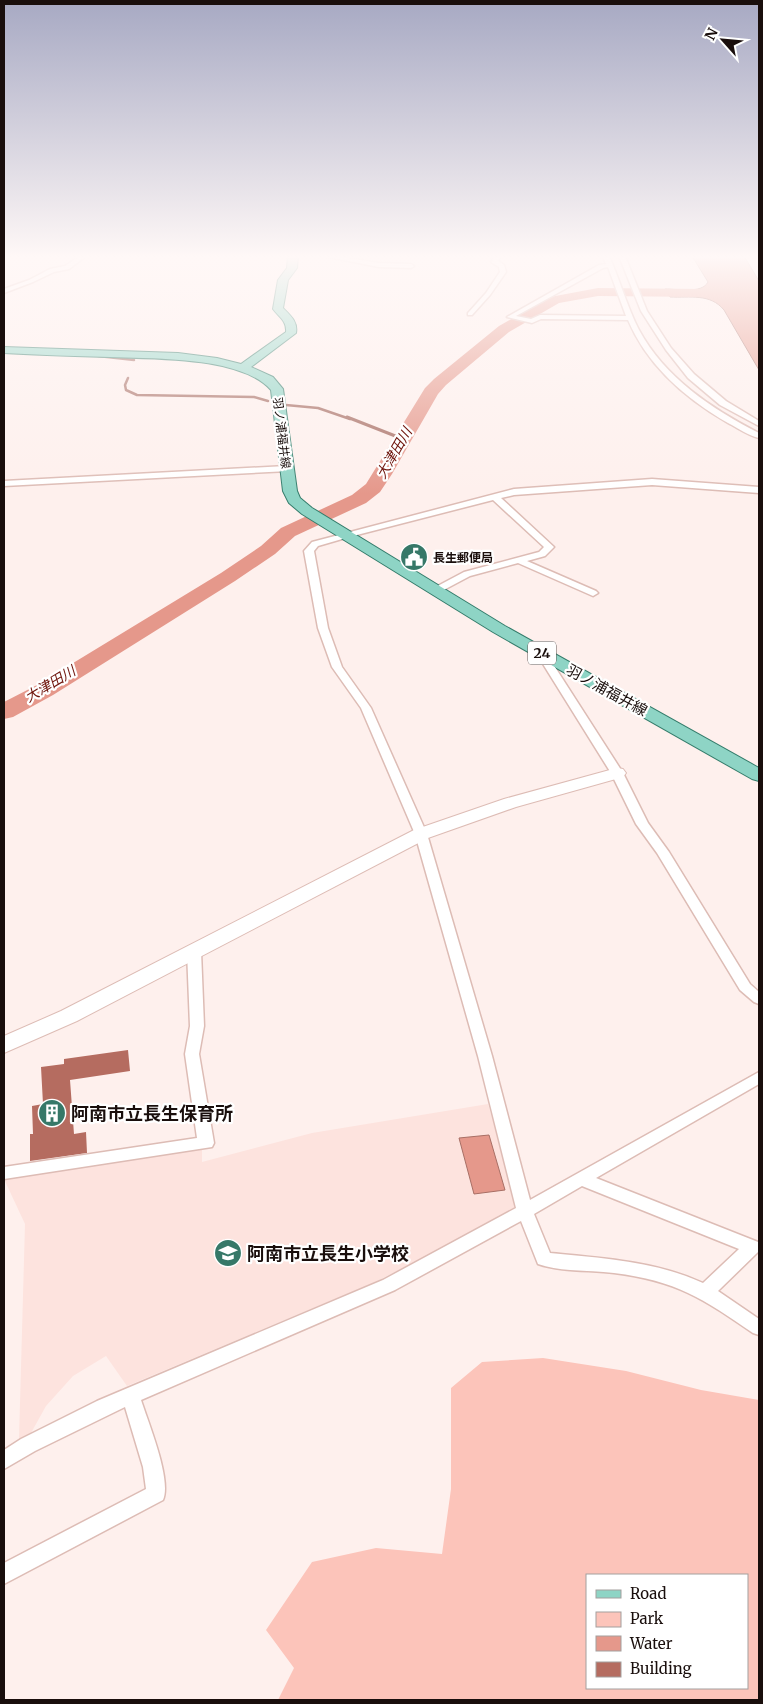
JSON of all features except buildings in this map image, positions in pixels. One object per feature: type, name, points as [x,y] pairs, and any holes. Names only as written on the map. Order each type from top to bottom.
[{"type":"main road","points":[[244,368],[289,336]]},
{"type":"main road","name":"羽ノ浦福井線","points":[[4,350],[200,358],[244,368],[269,380],[276,389],[280,405],[290,491],[294,500],[307,512],[435,591],[759,776]]},
{"type":"street","points":[[640,336],[649,352],[683,388],[716,413],[759,436]]},
{"type":"street","points":[[659,336],[668,349],[691,376],[723,403],[759,424]]},
{"type":"street","points":[[4,484],[286,469]]},
{"type":"street","points":[[759,490],[630,482],[514,492],[346,535],[315,544],[309,551],[323,628],[337,667],[366,708],[421,834],[485,1056],[525,1211],[544,1259],[643,1271],[677,1280],[705,1292],[759,1328]]},
{"type":"street","points":[[435,591],[467,574],[520,561],[542,554],[549,548],[495,497]]},
{"type":"street","points":[[520,561],[593,593]]},
{"type":"street","points":[[547,656],[548,664],[617,773],[642,824],[663,852],[745,986],[759,999]]},
{"type":"street","points":[[4,1045],[68,1016],[421,834],[510,803],[617,773]]},
{"type":"street","points":[[4,1173],[206,1143],[192,1054],[197,1026],[194,951]]},
{"type":"street","points":[[4,1460],[28,1445],[104,1407],[389,1285],[525,1211],[759,1077]]},
{"type":"street","points":[[581,1179],[755,1243],[725,1275],[705,1292]]},
{"type":"street","points":[[4,1574],[156,1494],[153,1467],[131,1396]]},
{"type":"shaded area","name":"阿南市立長生小学校","points":[[488,1104],[516,1199],[513,1213],[373,1283],[127,1386],[106,1356],[73,1376],[46,1406],[31,1433],[19,1439],[25,1224],[4,1179],[202,1146],[202,1162],[312,1133]]},
{"type":"green space","points":[[543,1358],[626,1371],[701,1390],[759,1400],[759,1700],[278,1700],[294,1668],[266,1630],[312,1562],[376,1548],[442,1554],[451,1489],[451,1388],[482,1362]]},
{"type":"water","points":[[739,336],[759,336],[759,370]]},
{"type":"water","points":[[489,1135],[505,1190],[474,1194],[459,1138]]},
{"type":"waterway","name":"大津田川","points":[[4,712],[45,690],[228,577],[268,550],[288,532],[359,499],[373,488],[383,474],[431,392],[440,382],[496,336]]},
{"type":"waterway","points":[[98,356],[134,360]]},
{"type":"waterway","points":[[128,378],[125,385],[126,390],[137,395],[254,397],[268,401]]},
{"type":"waterway","points":[[286,405],[318,408],[350,419]]},
{"type":"waterway","points":[[347,417],[403,439]]},
{"type":"place","name":"長生郵便局","points":[[414,557]]},
{"type":"place","name":"阿南市立長生保育所","points":[[52,1113]]},
{"type":"place","name":"阿南市立長生小学校","points":[[228,1253]]}]
